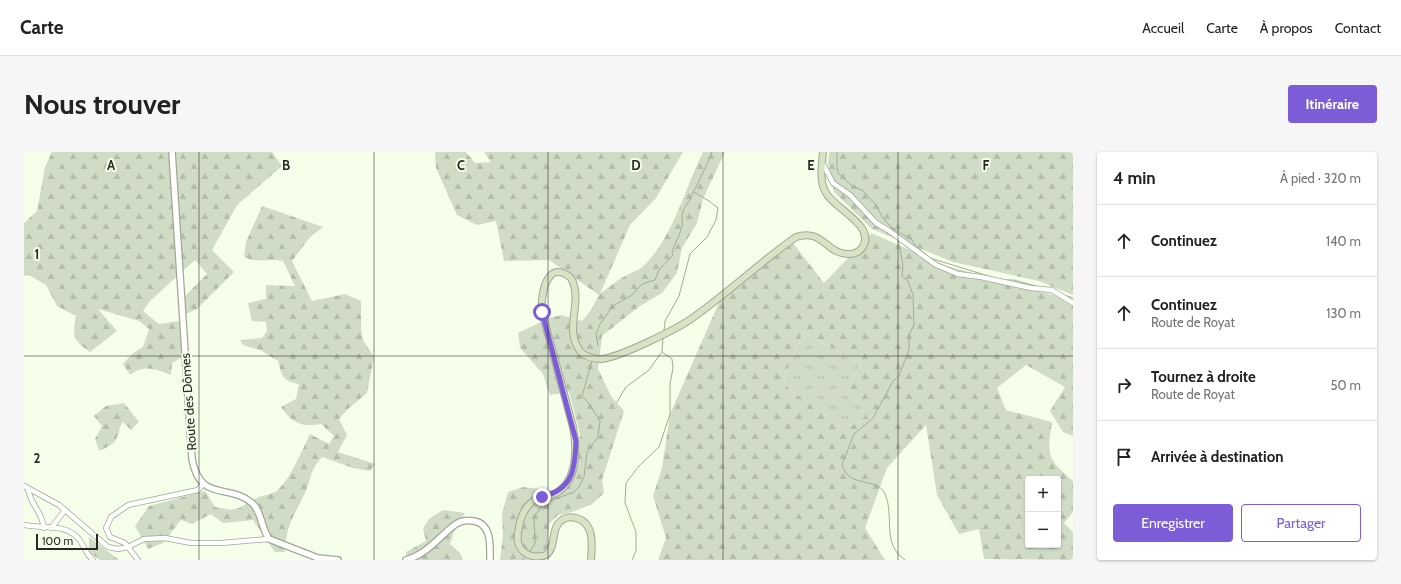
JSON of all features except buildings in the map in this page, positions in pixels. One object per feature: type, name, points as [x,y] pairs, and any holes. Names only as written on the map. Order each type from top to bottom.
[{"type":"main road","points":[[591,560],[592,537],[590,531],[583,521],[572,518],[561,520],[558,525],[551,550],[546,556],[539,559],[529,558],[522,554],[518,548],[517,537],[524,511],[531,502],[556,493],[569,480],[576,441],[542,312],[543,287],[548,278],[553,274],[563,273],[571,278],[574,283],[576,299],[572,329],[573,336],[581,351],[586,355],[600,359],[616,355],[676,328],[691,319],[796,237],[803,235],[815,236],[842,253],[849,254],[860,251],[866,240],[865,234],[856,220],[836,206],[825,193],[821,179],[823,152]]},
{"type":"street","name":"Route des Dômes","points":[[172,152],[192,459],[196,475],[203,484]]},
{"type":"street","points":[[822,162],[833,183],[850,195],[876,223],[936,265],[958,274],[981,277],[1031,288],[1052,290],[1073,303]]},
{"type":"street","points":[[138,560],[122,541],[110,538],[107,532],[107,523],[115,513],[128,505],[198,490],[203,484],[209,488],[244,498],[252,503],[258,511],[265,534],[269,539],[318,558],[338,560]]},
{"type":"street","points":[[26,487],[53,500],[108,547],[118,549],[128,547],[144,539],[158,538],[191,543],[221,543],[269,539]]},
{"type":"street","points":[[26,487],[31,501],[37,507],[44,528]]},
{"type":"street","points":[[51,528],[65,510]]},
{"type":"street","points":[[406,560],[415,558],[428,550],[456,524],[470,520],[483,524],[487,530],[490,542],[490,560]]},
{"type":"street","points":[[24,526],[51,528],[72,532],[81,542],[85,554],[93,560]]},
{"type":"green space","points":[[52,152],[272,152],[282,166],[237,205],[212,250],[234,272],[197,309],[184,315],[183,298],[207,274],[195,260],[150,301],[143,311],[159,324],[180,321],[182,357],[172,363],[171,375],[155,369],[145,369],[130,375],[123,364],[132,354],[143,347],[149,329],[139,321],[98,309],[117,331],[90,352],[77,341],[75,337],[74,329],[76,316],[57,306],[46,285],[29,275],[24,276],[24,223],[37,211],[45,167]]},
{"type":"green space","points":[[435,152],[466,152],[475,163],[491,162],[484,152],[683,152],[656,198],[630,225],[600,294],[615,282],[641,268],[652,257],[661,244],[677,213],[703,152],[725,152],[703,199],[697,223],[682,248],[677,273],[662,293],[640,306],[602,336],[598,369],[611,396],[624,411],[602,480],[604,493],[592,504],[572,512],[558,515],[549,524],[546,560],[500,560],[503,535],[502,514],[508,492],[523,487],[562,492],[575,474],[580,434],[569,392],[550,395],[543,374],[520,348],[518,333],[549,318],[561,315],[582,321],[591,310],[599,295],[549,260],[504,261],[496,221],[477,225],[457,215],[436,168]]},
{"type":"green space","points":[[829,152],[1073,152],[1073,295],[1039,281],[953,262],[872,229],[834,192],[828,163]]},
{"type":"green space","points":[[262,206],[323,227],[310,237],[292,261],[312,301],[345,294],[361,301],[361,329],[363,340],[374,357],[367,393],[349,408],[339,419],[347,435],[338,452],[375,464],[370,471],[353,468],[322,457],[314,468],[306,491],[289,526],[285,552],[275,552],[253,520],[223,523],[211,514],[192,524],[181,520],[163,543],[148,549],[135,526],[149,506],[205,491],[215,507],[236,509],[257,498],[278,490],[292,471],[310,434],[329,444],[334,436],[321,424],[308,425],[298,423],[285,413],[281,407],[296,399],[299,384],[293,383],[284,377],[278,361],[262,351],[243,345],[240,340],[262,338],[267,331],[266,322],[252,321],[248,303],[266,299],[266,285],[295,286],[283,261],[259,261],[244,257],[246,242]]},
{"type":"green space","points":[[871,233],[947,266],[1054,295],[1073,306],[1073,436],[1063,432],[1050,411],[1065,387],[1026,365],[997,388],[1006,410],[1052,422],[1050,442],[1051,456],[1058,467],[1073,481],[1073,512],[1064,523],[1073,532],[1073,560],[984,559],[979,529],[959,534],[937,495],[926,425],[887,468],[865,528],[885,560],[658,560],[666,538],[653,496],[662,468],[670,414],[721,298],[766,262],[793,243],[824,283],[847,259],[862,251]],"holes":[[[803,332],[860,364],[848,392],[852,399],[862,404],[865,416],[856,424],[842,427],[784,385],[787,370]]]},
{"type":"green space","points":[[803,332],[860,364],[848,392],[852,399],[862,404],[865,416],[856,424],[842,427],[784,385],[787,370]]},
{"type":"green space","points":[[124,403],[139,422],[131,430],[123,422],[114,442],[99,451],[95,439],[102,426],[94,416],[106,406]]},
{"type":"green space","points":[[443,510],[465,513],[454,532],[450,544],[460,553],[463,560],[406,560],[406,552],[426,541],[423,528],[429,519]]},
{"type":"green space","points":[[89,537],[119,560],[100,560],[89,552]]},
{"type":"waterway","points":[[598,346],[596,334],[600,324],[613,306],[632,295],[642,284],[655,280],[659,270],[673,255],[673,249],[682,226],[683,211],[705,169],[712,152]]},
{"type":"waterway","points":[[837,152],[838,173],[852,186],[862,190],[876,205],[883,218],[896,233]]},
{"type":"waterway","points":[[664,330],[665,321],[679,296],[690,254],[707,237],[716,220],[718,208],[694,192]]},
{"type":"waterway","points":[[891,227],[912,240],[915,245],[930,258],[998,279]]},
{"type":"waterway","points":[[898,240],[903,265],[902,276],[908,281],[913,295],[914,325],[909,335],[909,349],[899,376],[893,381],[873,418],[854,434],[842,465],[851,477],[876,485],[885,494],[888,503],[893,546],[898,554],[905,560]]},
{"type":"waterway","points":[[1007,280],[1014,280],[1039,287]]},
{"type":"waterway","points":[[1064,295],[1073,298]]},
{"type":"waterway","points":[[632,560],[636,551],[636,532],[625,503],[626,483],[639,466],[659,447],[670,414],[670,384],[673,368],[672,359],[662,352],[663,338]]},
{"type":"waterway","points":[[617,402],[626,387],[649,370],[661,353]]},
{"type":"waterway","points":[[529,552],[535,544],[534,517],[544,503],[574,492],[579,487],[584,477],[587,452],[598,437],[600,421],[590,405],[582,396],[592,361]]},
{"type":"waterway","points":[[522,560],[526,556]]},
{"type":"route","points":[[542,312],[576,441],[576,455],[569,480],[556,493],[542,497]]}]
